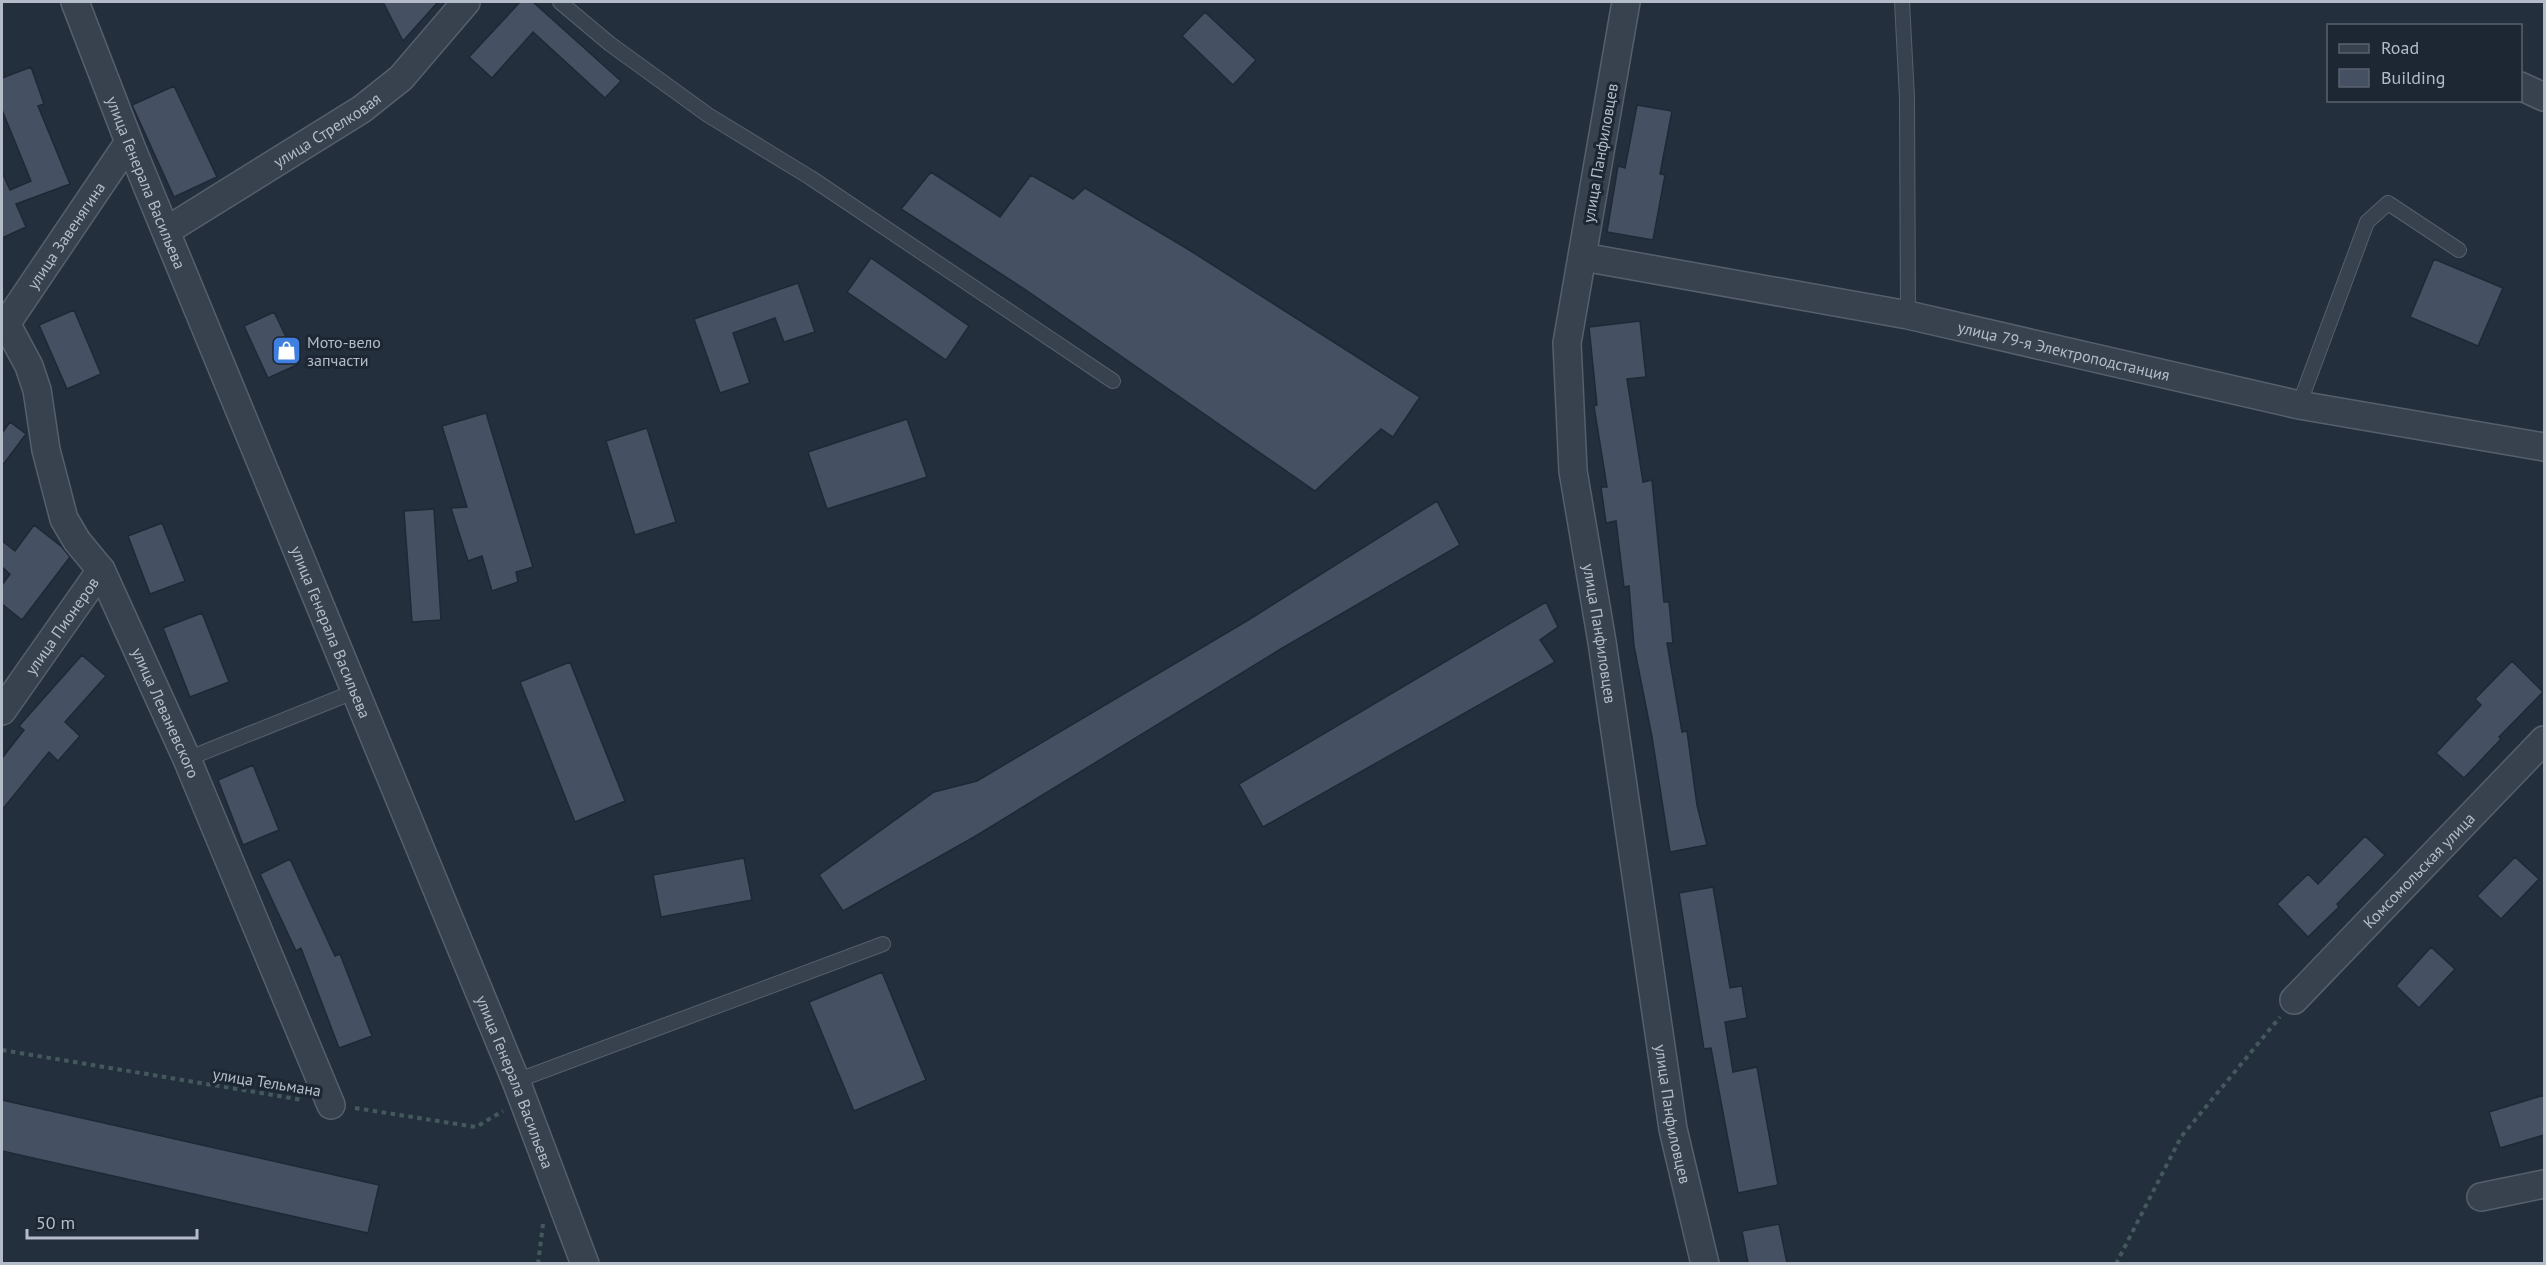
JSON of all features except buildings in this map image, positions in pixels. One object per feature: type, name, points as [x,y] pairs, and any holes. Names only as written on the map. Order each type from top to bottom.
[{"type":"street","name":"улица Генерала Васильева","points":[[75,2],[129,142],[519,1090],[585,1263]]},
{"type":"street","name":"улица Стрелковая","points":[[166,231],[362,109],[401,78],[466,2]]},
{"type":"street","name":"улица Панфиловцев","points":[[1626,2],[1567,343],[1573,471],[1602,642],[1673,1129],[1705,1263]]},
{"type":"street","points":[[2522,87],[2544,97]]},
{"type":"street","name":"улица Завенягина","points":[[4,327],[129,142]]},
{"type":"street","name":"улица 79-я Электроподстанция","points":[[1583,257],[1908,315],[2299,405],[2544,447]]},
{"type":"street","name":"улица Леваневского","points":[[4,327],[29,366],[37,390],[46,450],[64,519],[77,541],[100,570],[187,759],[332,1105]]},
{"type":"street","name":"улица Пионеров","points":[[2,711],[100,570]]},
{"type":"street","name":"Комсомольская улица","points":[[2294,1000],[2544,740]]},
{"type":"street","points":[[2481,1197],[2544,1184]]},
{"type":"lane","points":[[560,2],[610,44],[708,115],[811,178],[1113,381]]},
{"type":"lane","points":[[1902,2],[1907,99],[1908,315]]},
{"type":"lane","points":[[2299,405],[2367,222],[2388,204],[2459,250]]},
{"type":"lane","points":[[187,759],[356,691]]},
{"type":"lane","points":[[519,1090],[883,944]]},
{"type":"path","points":[[2116,1263],[2181,1137],[2294,1000]]},
{"type":"path","name":"улица Тельмана","points":[[2,1050],[476,1127],[519,1090]]},
{"type":"place","name":"Мото-вело запчасти","points":[[286,351]]}]
